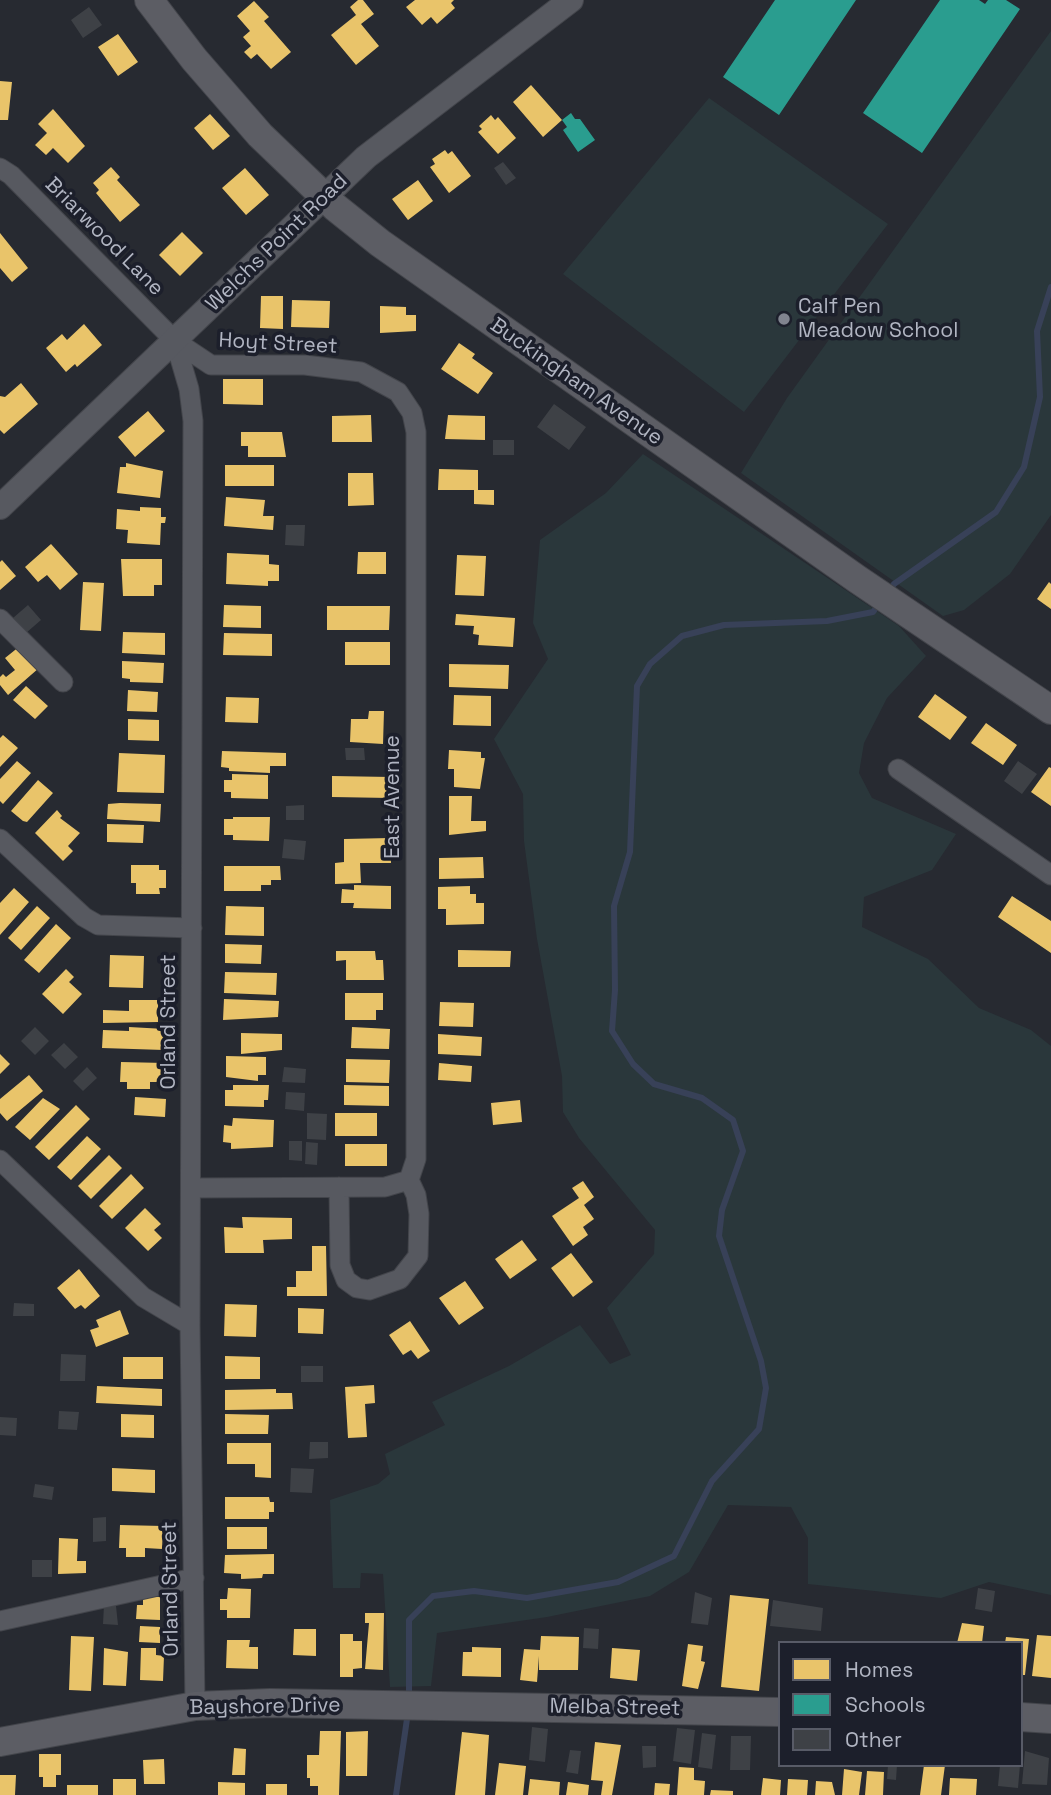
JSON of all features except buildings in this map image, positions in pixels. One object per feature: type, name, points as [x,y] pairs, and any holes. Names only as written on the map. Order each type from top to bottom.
[{"type":"main road","name":"Buckingham Avenue","points":[[149,0],[194,59],[260,135],[325,197],[418,271],[857,579],[1051,710]]},
{"type":"main road","name":"Bayshore Drive","points":[[0,1742],[195,1706],[270,1703],[442,1705]]},
{"type":"main road","name":"Melba Street","points":[[442,1705],[778,1712]]},
{"type":"main road","points":[[1023,1717],[1051,1718]]},
{"type":"street","name":"Welchs Point Road","points":[[0,508],[392,136],[571,0]]},
{"type":"street","name":"Briarwood Lane","points":[[0,168],[175,341]]},
{"type":"street","name":"Hoyt Street","points":[[175,341],[211,365],[305,365],[361,372],[390,385],[412,413]]},
{"type":"street","name":"Orland Street","points":[[175,341],[187,380],[193,421],[190,1325],[195,1706]]},
{"type":"street","name":"East Avenue","points":[[408,1180],[416,1159],[416,432],[412,413]]},
{"type":"street","points":[[0,619],[63,682]]},
{"type":"street","points":[[898,769],[1051,875]]},
{"type":"street","points":[[0,839],[84,917],[98,925],[192,928]]},
{"type":"street","points":[[0,1160],[143,1297],[190,1325]]},
{"type":"street","points":[[192,1188],[339,1187],[385,1187],[408,1180],[416,1195],[419,1214],[418,1256],[400,1279],[369,1290],[357,1288],[346,1280],[340,1265],[339,1187]]},
{"type":"street","points":[[0,1621],[194,1578]]},
{"type":"shaded area","points":[[1051,31],[1051,515],[1010,574],[964,610],[943,616],[741,473],[787,398]]},
{"type":"shaded area","points":[[709,98],[888,224],[744,412],[563,274]]},
{"type":"shaded area","points":[[643,454],[899,626],[926,656],[887,698],[864,743],[859,773],[872,798],[956,834],[932,870],[864,897],[862,927],[928,959],[979,1008],[1031,1030],[1051,1046],[1051,1595],[989,1582],[941,1598],[808,1584],[808,1538],[791,1507],[728,1505],[689,1572],[650,1596],[547,1617],[437,1633],[431,1686],[390,1687],[383,1574],[361,1573],[360,1588],[333,1588],[330,1500],[378,1484],[390,1474],[385,1454],[445,1425],[432,1402],[509,1366],[580,1325],[610,1364],[631,1355],[607,1308],[654,1254],[655,1230],[579,1138],[563,1112],[562,1076],[537,939],[524,841],[523,794],[494,739],[548,659],[533,623],[540,540],[606,493]]},
{"type":"waterway","points":[[888,593],[894,584],[996,512],[1024,467],[1040,397],[1037,331],[1051,287]]},
{"type":"waterway","points":[[409,1698],[409,1620],[433,1596],[474,1591],[527,1598],[618,1582],[674,1556],[712,1481],[759,1429],[766,1388],[761,1361],[719,1236],[722,1210],[743,1151],[733,1120],[702,1098],[654,1084],[633,1064],[612,1031],[615,990],[614,906],[630,852],[637,686],[650,664],[682,636],[724,625],[827,621],[873,612],[879,604]]},
{"type":"waterway","points":[[396,1795],[408,1712]]},
{"type":"place","name":"Calf Pen Meadow School","points":[[784,319]]}]
